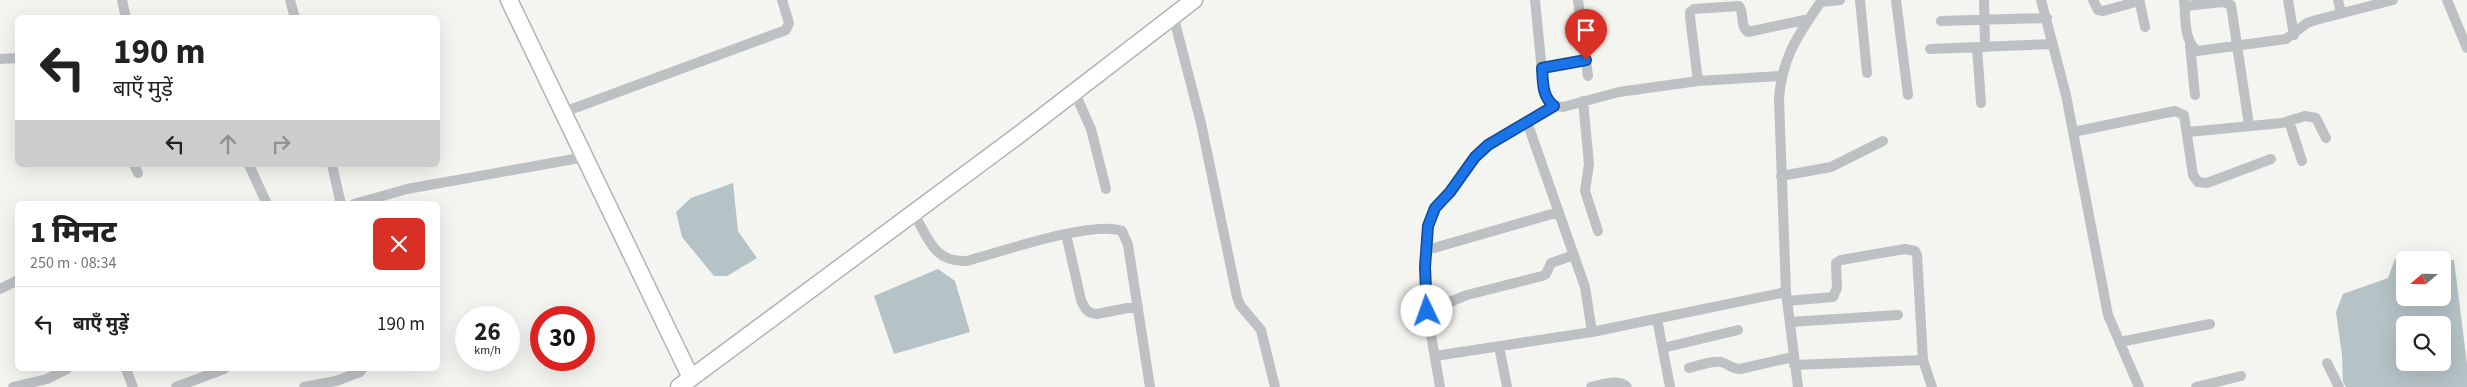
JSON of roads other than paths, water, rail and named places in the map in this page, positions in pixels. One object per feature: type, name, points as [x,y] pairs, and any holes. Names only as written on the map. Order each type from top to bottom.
[{"type":"highway","points":[[509,0],[585,157],[686,384],[1194,0]]},
{"type":"street","points":[[122,0],[125,15]]},
{"type":"street","points":[[290,0],[294,15]]},
{"type":"street","points":[[564,112],[786,30],[789,23],[782,0]]},
{"type":"street","points":[[1535,0],[1544,92],[1548,101],[1554,106],[1563,107],[1619,92],[1698,81],[1780,76]]},
{"type":"street","points":[[1578,0],[1588,76]]},
{"type":"street","points":[[1798,387],[1787,297],[1781,176],[1780,76],[1794,42],[1822,1],[1840,0]]},
{"type":"street","points":[[1860,0],[1867,73]]},
{"type":"street","points":[[1896,0],[1908,95]]},
{"type":"street","points":[[1981,103],[1981,47],[1984,0]]},
{"type":"street","points":[[2042,0],[2073,132],[2108,315],[2138,387]]},
{"type":"street","points":[[2093,0],[2098,10],[2103,11],[2136,2],[2140,3],[2145,27]]},
{"type":"street","points":[[2288,0],[2294,35]]},
{"type":"street","points":[[2338,0],[2340,13]]},
{"type":"street","points":[[2190,45],[2197,51],[2276,42],[2294,35],[2307,23],[2376,2],[2393,0]]},
{"type":"street","points":[[2446,0],[2467,48]]},
{"type":"street","points":[[2196,95],[2184,3],[2231,3],[2249,125]]},
{"type":"street","points":[[1698,81],[1690,17],[1690,12],[1694,9],[1739,6],[1742,25],[1748,32],[1809,19]]},
{"type":"street","points":[[1173,15],[1201,123],[1237,297],[1240,305],[1261,330],[1275,387]]},
{"type":"street","points":[[1941,21],[2046,18]]},
{"type":"street","points":[[1930,48],[2053,44]]},
{"type":"street","points":[[0,59],[15,58]]},
{"type":"street","points":[[1542,68],[1586,60]]},
{"type":"street","points":[[1074,91],[1092,129],[1106,188]]},
{"type":"street","points":[[1583,101],[1590,164],[1585,191],[1598,232]]},
{"type":"street","points":[[1440,387],[1427,311],[1425,267],[1428,226],[1435,208],[1450,192],[1475,157],[1488,145],[1554,106]]},
{"type":"street","points":[[2073,132],[2175,111],[2184,114],[2193,175],[2202,184],[2271,159]]},
{"type":"street","points":[[2188,132],[2289,121],[2305,116],[2316,118],[2326,138]]},
{"type":"street","points":[[2289,121],[2302,161]]},
{"type":"street","points":[[1527,122],[1584,287],[1592,332]]},
{"type":"street","points":[[1781,176],[1831,167],[1883,141]]},
{"type":"street","points":[[365,201],[407,189],[585,157]]},
{"type":"street","points":[[250,167],[266,201]]},
{"type":"street","points":[[332,167],[340,201]]},
{"type":"street","points":[[913,212],[935,251],[945,259],[956,262],[967,261],[1066,234],[1102,230],[1122,231],[1128,245],[1150,387]]},
{"type":"street","points":[[1427,250],[1559,212]]},
{"type":"street","points":[[1066,234],[1081,300],[1085,309],[1090,313],[1097,314],[1138,306]]},
{"type":"street","points":[[1435,356],[1592,332],[1787,297],[1833,297],[1837,288],[1836,263],[1841,260],[1906,249],[1915,251],[1917,256],[1924,360],[1932,387]]},
{"type":"street","points":[[1427,311],[1467,295],[1542,276],[1546,274],[1551,263],[1574,255]]},
{"type":"street","points":[[0,288],[15,281]]},
{"type":"street","points":[[1790,322],[1898,315]]},
{"type":"street","points":[[1657,319],[1670,387]]},
{"type":"street","points":[[2120,342],[2210,324]]},
{"type":"street","points":[[1663,348],[1738,330]]},
{"type":"street","points":[[1499,346],[1506,387]]},
{"type":"street","points":[[1689,368],[1717,362],[1722,362],[1731,368],[1740,369],[1794,361],[1924,360]]},
{"type":"street","points":[[2327,363],[2339,387]]},
{"type":"street","points":[[13,387],[47,379],[63,371]]},
{"type":"street","points":[[127,371],[133,387]]},
{"type":"street","points":[[176,387],[219,371]]},
{"type":"street","points":[[304,387],[336,381],[358,371]]},
{"type":"street","points":[[2196,387],[2241,376]]},
{"type":"street","points":[[1591,387],[1622,383],[1627,387]]}]
